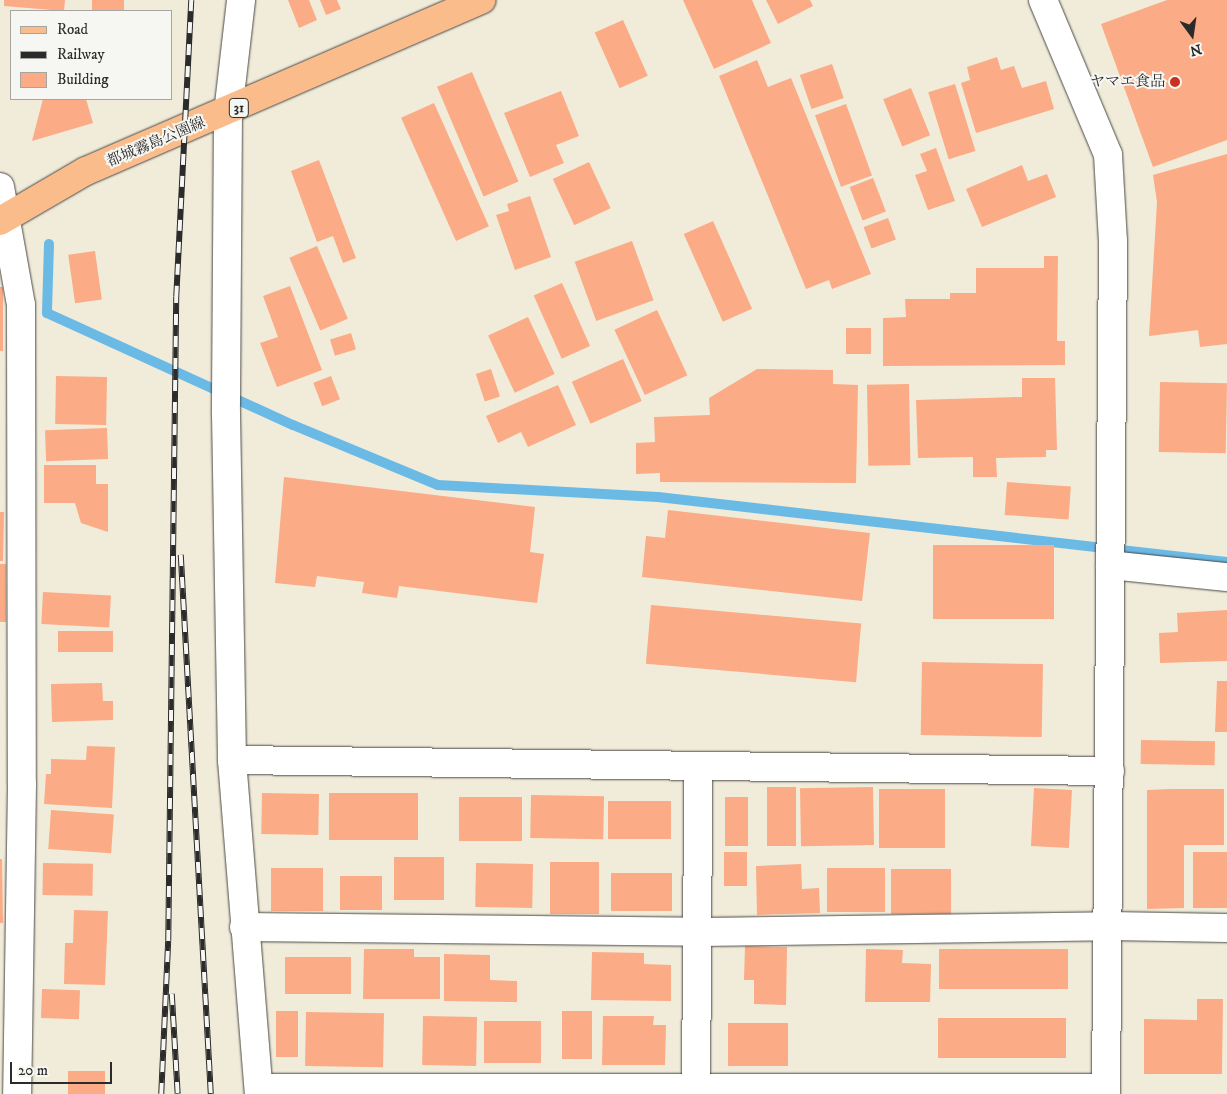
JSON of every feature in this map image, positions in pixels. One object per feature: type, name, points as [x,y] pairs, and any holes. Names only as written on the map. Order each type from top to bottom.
[{"type":"main road","name":"都城霧島公園線","points":[[2,217],[86,171],[228,113],[482,0]]},
{"type":"street","points":[[241,0],[228,113],[226,414],[232,760],[244,926],[259,1091],[1106,1091],[1109,926],[1113,241],[1108,155],[1043,0]]},
{"type":"street","points":[[0,186],[2,217],[21,305],[11,785],[17,1094]]},
{"type":"street","points":[[1110,562],[1227,577]]},
{"type":"street","points":[[232,760],[698,768],[1110,771]]},
{"type":"street","points":[[696,1092],[698,768]]},
{"type":"street","points":[[244,926],[698,932],[1109,926],[1227,928]]},
{"type":"building","points":[[4,0],[65,0],[64,10],[4,6]]},
{"type":"building","points":[[92,0],[124,0],[124,10],[92,10]]},
{"type":"building","points":[[288,0],[309,0],[317,20],[299,28]]},
{"type":"building","points":[[320,0],[337,0],[341,9],[326,15]]},
{"type":"building","points":[[683,0],[752,0],[771,43],[714,69]]},
{"type":"building","points":[[766,0],[810,0],[813,6],[778,24]]},
{"type":"building","name":"ヤマエ食品","points":[[1167,0],[1227,0],[1227,140],[1153,167],[1101,24]]},
{"type":"building","points":[[623,20],[648,76],[619,88],[595,33]]},
{"type":"building","points":[[997,57],[1001,70],[1014,66],[1022,88],[1046,81],[1054,109],[976,133],[961,83],[970,80],[967,67]]},
{"type":"building","points":[[757,60],[768,87],[791,78],[871,274],[832,289],[829,280],[806,289],[719,76]]},
{"type":"building","points":[[832,64],[844,98],[812,109],[800,75]]},
{"type":"building","points":[[472,72],[518,182],[484,196],[437,87]]},
{"type":"building","points":[[955,84],[975,151],[949,159],[928,92]]},
{"type":"building","points":[[911,88],[930,135],[902,147],[883,99]]},
{"type":"building","points":[[561,91],[579,136],[556,145],[564,163],[530,177],[504,113]]},
{"type":"building","points":[[43,100],[86,100],[93,123],[32,141]]},
{"type":"building","points":[[434,103],[489,226],[456,241],[401,118]]},
{"type":"building","points":[[846,104],[872,175],[841,187],[815,115]]},
{"type":"building","points":[[936,148],[955,201],[928,210],[915,175],[927,171],[920,154]]},
{"type":"building","points":[[1227,154],[1227,344],[1200,347],[1198,330],[1149,336],[1157,202],[1153,175]]},
{"type":"building","points":[[319,160],[356,258],[343,263],[333,236],[317,242],[291,171]]},
{"type":"building","points":[[589,162],[611,208],[574,225],[553,179]]},
{"type":"building","points":[[1022,165],[1028,181],[1047,174],[1056,197],[982,227],[966,189]]},
{"type":"building","points":[[873,178],[886,212],[863,221],[850,187]]},
{"type":"building","points":[[530,196],[551,257],[515,270],[496,215],[509,211],[507,204]]},
{"type":"building","points":[[888,218],[896,240],[871,249],[864,227]]},
{"type":"building","points":[[713,221],[752,309],[723,322],[684,234]]},
{"type":"building","points":[[632,241],[654,300],[596,321],[575,262]]},
{"type":"building","points":[[317,246],[348,319],[320,330],[289,258]]},
{"type":"building","points":[[95,251],[102,300],[75,303],[68,255]]},
{"type":"building","points":[[1044,256],[1058,256],[1057,341],[1065,341],[1065,365],[883,366],[883,318],[906,317],[905,299],[950,299],[950,293],[976,293],[976,268],[1044,268]]},
{"type":"building","points":[[562,283],[590,346],[562,359],[534,296]]},
{"type":"building","points":[[290,286],[322,370],[277,387],[260,343],[278,337],[263,296]]},
{"type":"building","points":[[0,287],[3,287],[3,351],[0,351]]},
{"type":"building","points":[[657,310],[687,375],[645,395],[614,330]]},
{"type":"building","points":[[528,317],[555,374],[515,393],[488,336]]},
{"type":"building","points":[[846,328],[871,328],[871,354],[846,354]]},
{"type":"building","points":[[351,333],[356,349],[335,356],[330,339]]},
{"type":"building","points":[[623,359],[642,401],[591,424],[572,382]]},
{"type":"building","points":[[491,369],[500,397],[485,402],[476,374]]},
{"type":"building","points":[[757,369],[833,370],[833,384],[858,385],[856,483],[660,482],[660,473],[636,474],[636,443],[655,442],[654,417],[710,415],[709,398]]},
{"type":"building","points":[[56,376],[107,377],[106,425],[55,424]]},
{"type":"building","points":[[331,376],[340,399],[322,406],[313,383]]},
{"type":"building","points":[[1022,378],[1055,378],[1057,450],[1046,450],[1046,457],[996,458],[997,477],[973,477],[973,457],[918,458],[916,400],[1022,397]]},
{"type":"building","points":[[1160,382],[1227,383],[1226,453],[1159,452]]},
{"type":"building","points":[[909,384],[910,465],[868,466],[867,385]]},
{"type":"building","points":[[558,385],[576,425],[528,447],[521,432],[498,443],[486,416]]},
{"type":"building","points":[[107,428],[108,459],[46,461],[45,430]]},
{"type":"building","points":[[44,465],[96,465],[96,484],[108,484],[108,532],[81,523],[75,503],[44,503]]},
{"type":"building","points":[[284,477],[535,507],[530,552],[544,554],[537,603],[399,586],[397,598],[362,593],[364,582],[317,576],[315,587],[275,583]]},
{"type":"building","points":[[1007,482],[1071,486],[1069,519],[1005,515]]},
{"type":"building","points":[[668,510],[870,533],[862,601],[642,577],[646,536],[665,538]]},
{"type":"building","points":[[0,512],[4,512],[3,561],[0,561]]},
{"type":"building","points":[[933,545],[1054,545],[1054,619],[933,619]]},
{"type":"building","points":[[0,564],[6,564],[6,622],[0,622]]},
{"type":"building","points":[[43,592],[111,596],[109,628],[41,624]]},
{"type":"building","points":[[651,605],[861,623],[856,682],[646,664]]},
{"type":"building","points":[[1227,610],[1227,661],[1160,663],[1159,633],[1178,632],[1177,613]]},
{"type":"building","points":[[58,631],[113,631],[113,652],[58,652]]},
{"type":"building","points":[[922,662],[1043,664],[1042,737],[921,735]]},
{"type":"building","points":[[1217,681],[1227,681],[1227,732],[1215,732]]},
{"type":"building","points":[[102,683],[103,701],[113,701],[113,720],[52,722],[51,684]]},
{"type":"building","points":[[1141,740],[1215,741],[1215,765],[1141,764]]},
{"type":"building","points":[[87,746],[115,747],[112,808],[44,804],[46,774],[51,774],[51,759],[86,760]]},
{"type":"building","points":[[767,787],[796,787],[796,846],[767,846]]},
{"type":"building","points":[[873,787],[874,845],[801,846],[800,788]]},
{"type":"building","points":[[1034,788],[1072,790],[1069,848],[1031,846]]},
{"type":"building","points":[[879,789],[945,789],[945,848],[879,848]]},
{"type":"building","points":[[1224,789],[1224,845],[1184,845],[1184,908],[1147,909],[1147,790]]},
{"type":"building","points":[[262,793],[319,794],[318,835],[261,834]]},
{"type":"building","points":[[329,793],[418,793],[418,840],[329,840]]},
{"type":"building","points":[[531,795],[604,796],[603,839],[530,838]]},
{"type":"building","points":[[459,797],[522,797],[522,841],[459,841]]},
{"type":"building","points":[[725,797],[748,797],[748,846],[725,846]]},
{"type":"building","points":[[608,801],[671,801],[671,839],[608,839]]},
{"type":"building","points":[[51,810],[114,814],[111,853],[48,849]]},
{"type":"building","points":[[724,852],[747,852],[747,886],[724,886]]},
{"type":"building","points":[[1193,852],[1227,852],[1227,908],[1193,908]]},
{"type":"building","points":[[394,857],[444,857],[444,900],[394,900]]},
{"type":"building","points":[[0,859],[2,859],[3,923],[0,923]]},
{"type":"building","points":[[550,862],[599,862],[599,914],[550,914]]},
{"type":"building","points":[[43,863],[93,864],[92,896],[42,895]]},
{"type":"building","points":[[476,863],[533,864],[532,908],[475,907]]},
{"type":"building","points":[[801,864],[802,889],[819,888],[820,913],[757,915],[756,866]]},
{"type":"building","points":[[271,868],[323,868],[323,911],[271,911]]},
{"type":"building","points":[[827,868],[885,868],[885,912],[827,912]]},
{"type":"building","points":[[891,869],[951,869],[951,914],[891,914]]},
{"type":"building","points":[[611,873],[672,873],[672,911],[611,911]]},
{"type":"building","points":[[340,876],[382,876],[382,910],[340,910]]},
{"type":"building","points":[[74,910],[108,911],[105,985],[64,984],[65,943],[73,943]]},
{"type":"building","points":[[745,946],[787,947],[786,1005],[754,1004],[754,980],[744,980]]},
{"type":"building","points":[[364,949],[414,949],[414,957],[440,957],[440,999],[363,999]]},
{"type":"building","points":[[866,949],[903,950],[902,963],[931,964],[930,1002],[865,1002]]},
{"type":"building","points":[[939,949],[1068,949],[1068,989],[939,989]]},
{"type":"building","points":[[592,952],[644,953],[644,964],[671,965],[671,1001],[591,1000]]},
{"type":"building","points":[[444,954],[490,955],[490,980],[517,981],[517,1002],[444,1001]]},
{"type":"building","points":[[285,957],[351,957],[351,994],[285,994]]},
{"type":"building","points":[[42,989],[80,990],[79,1019],[41,1018]]},
{"type":"building","points":[[1197,999],[1223,999],[1222,1074],[1144,1074],[1144,1019],[1197,1020]]},
{"type":"building","points":[[276,1011],[298,1011],[298,1057],[276,1057]]},
{"type":"building","points":[[562,1011],[592,1011],[592,1059],[562,1059]]},
{"type":"building","points":[[306,1012],[384,1013],[383,1067],[305,1066]]},
{"type":"building","points":[[423,1016],[477,1017],[476,1066],[422,1065]]},
{"type":"building","points":[[603,1016],[654,1016],[653,1025],[666,1025],[665,1065],[602,1065]]},
{"type":"building","points":[[938,1018],[1066,1018],[1066,1058],[938,1058]]},
{"type":"building","points":[[484,1021],[541,1021],[541,1063],[484,1063]]},
{"type":"building","points":[[728,1023],[788,1023],[788,1066],[728,1066]]},
{"type":"building","points":[[68,1071],[105,1071],[105,1094],[68,1094]]},
{"type":"waterway","points":[[49,244],[47,313],[293,425],[438,485],[658,497],[1227,562]]},
{"type":"railway","points":[[161,1094],[168,941],[176,297],[191,0]]},
{"type":"railway","points":[[181,555],[211,1094]]},
{"type":"railway","points":[[172,994],[178,1094]]},
{"type":"place","name":"ヤマエ食品","points":[[1175,82]]}]
